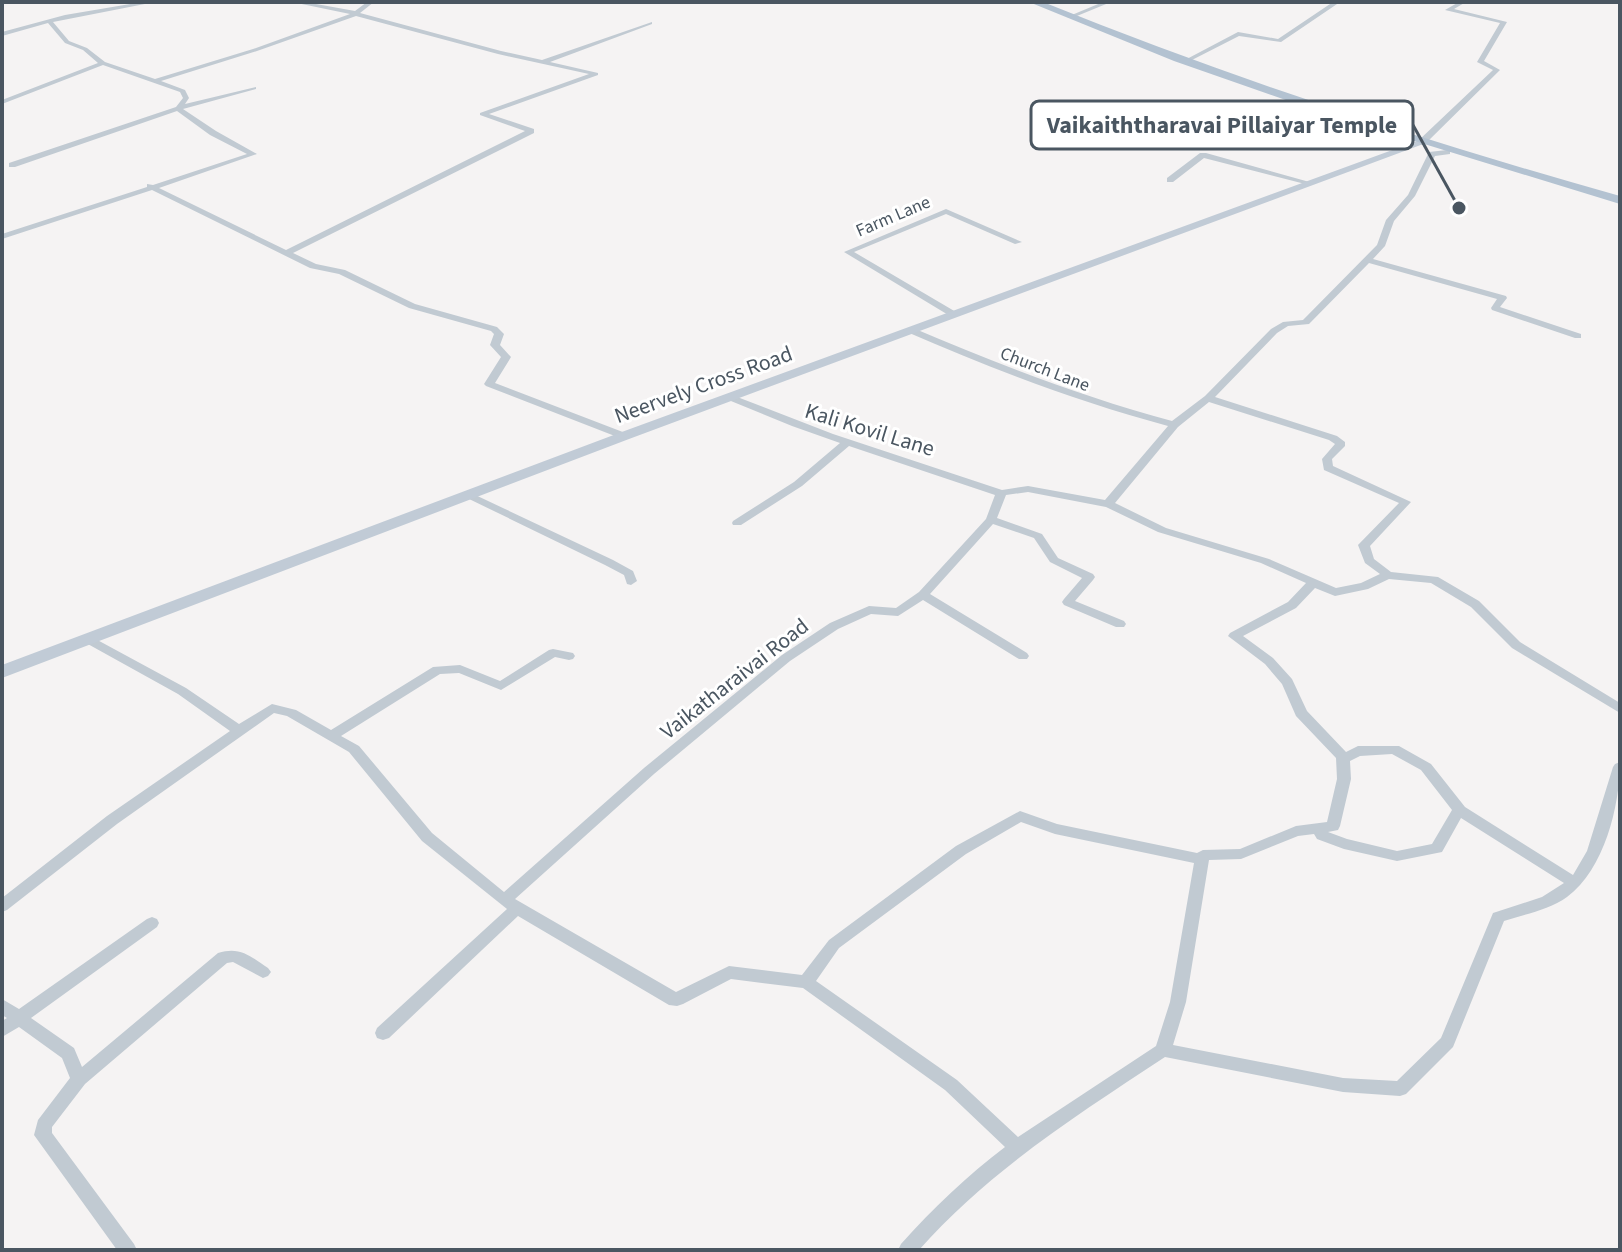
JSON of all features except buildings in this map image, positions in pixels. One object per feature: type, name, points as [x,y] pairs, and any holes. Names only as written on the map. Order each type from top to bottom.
[{"type":"main road","points":[[1034,2],[1186,61],[1447,152],[1620,200]]},
{"type":"street","points":[[2,34],[152,2]]},
{"type":"street","points":[[286,253],[531,131],[482,114],[596,74],[295,2]]},
{"type":"street","points":[[155,81],[355,14],[371,2]]},
{"type":"street","points":[[1070,17],[1108,2]]},
{"type":"street","points":[[1186,61],[1238,34],[1279,41],[1337,2]]},
{"type":"street","points":[[1421,143],[1497,70],[1480,62],[1504,22],[1448,10],[1463,2]]},
{"type":"street","points":[[50,22],[67,42],[85,49],[103,63],[183,91],[186,98],[178,108]]},
{"type":"street","points":[[543,63],[650,23]]},
{"type":"street","points":[[2,102],[103,63]]},
{"type":"street","points":[[12,165],[178,108],[254,88]]},
{"type":"street","points":[[2,237],[253,154],[213,133],[178,108]]},
{"type":"street","name":"Neervely Cross Road","points":[[2,672],[624,436],[1421,143]]},
{"type":"street","points":[[1108,504],[1174,425],[1208,398],[1274,331],[1286,324],[1306,322],[1381,246],[1390,220],[1411,196],[1432,154],[1447,152]]},
{"type":"street","points":[[1170,180],[1203,155],[1309,183]]},
{"type":"street","points":[[150,186],[313,266],[342,272],[412,306],[494,329],[499,334],[495,345],[506,357],[489,384],[624,436]]},
{"type":"street","name":"Farm Lane","points":[[953,314],[848,252],[946,211],[1018,242]]},
{"type":"street","points":[[1366,260],[1503,298],[1495,308],[1578,336]]},
{"type":"street","name":"Church Lane","points":[[910,330],[1015,376],[1088,402],[1174,425]]},
{"type":"street","name":"Kali Kovil Lane","points":[[729,397],[787,423],[881,451],[1001,493]]},
{"type":"street","points":[[1208,398],[1333,438],[1341,444],[1327,459],[1328,468],[1406,502],[1364,545],[1369,561],[1388,575],[1434,580],[1475,604],[1516,645],[1620,709]]},
{"type":"street","points":[[737,523],[798,484],[847,443]]},
{"type":"street","points":[[1001,493],[1019,486],[1087,503],[1108,504],[1162,530],[1265,561],[1335,592],[1364,586],[1388,575]]},
{"type":"street","name":"Vaikatharaivai Road","points":[[383,1033],[649,771],[786,658],[869,610],[898,612],[923,595],[991,520],[1001,493]]},
{"type":"street","points":[[469,495],[512,518],[597,555],[629,573],[631,581]]},
{"type":"street","points":[[991,520],[1038,536],[1054,560],[1089,577],[1068,602],[1120,624]]},
{"type":"street","points":[[907,1250],[938,1213],[1016,1146],[1163,1050],[1178,1002],[1203,855],[1241,854],[1296,831],[1333,826],[1344,779],[1343,759],[1319,728],[1301,713],[1288,682],[1269,661],[1234,636],[1292,605],[1313,583]]},
{"type":"street","points":[[923,595],[1023,656]]},
{"type":"street","points":[[90,640],[182,691],[237,729]]},
{"type":"street","points":[[332,735],[437,670],[460,669],[501,686],[553,653],[569,656]]},
{"type":"street","points":[[2,906],[237,729],[272,708],[291,713],[354,749],[427,837],[511,904],[669,998],[677,999],[729,972],[806,982],[951,1085],[1016,1146]]},
{"type":"street","points":[[1343,759],[1358,751],[1394,749],[1426,767],[1459,809],[1573,882]]},
{"type":"street","points":[[1163,1050],[1343,1085],[1400,1089],[1447,1042],[1498,917],[1562,894],[1594,859],[1610,788],[1620,767]]},
{"type":"street","points":[[1319,828],[1322,835],[1344,844],[1397,856],[1437,848],[1459,809]]},
{"type":"street","points":[[806,982],[834,944],[961,850],[1020,816],[1055,829],[1202,859]]},
{"type":"street","points":[[2,1030],[152,923]]},
{"type":"street","points":[[128,1250],[43,1135],[44,1125],[79,1079],[223,957],[235,955],[263,972]]},
{"type":"street","points":[[2,1006],[68,1053],[79,1079]]},
{"type":"place","name":"Vaikaiththaravai Pillaiyar Temple","points":[[1459,208]]}]
